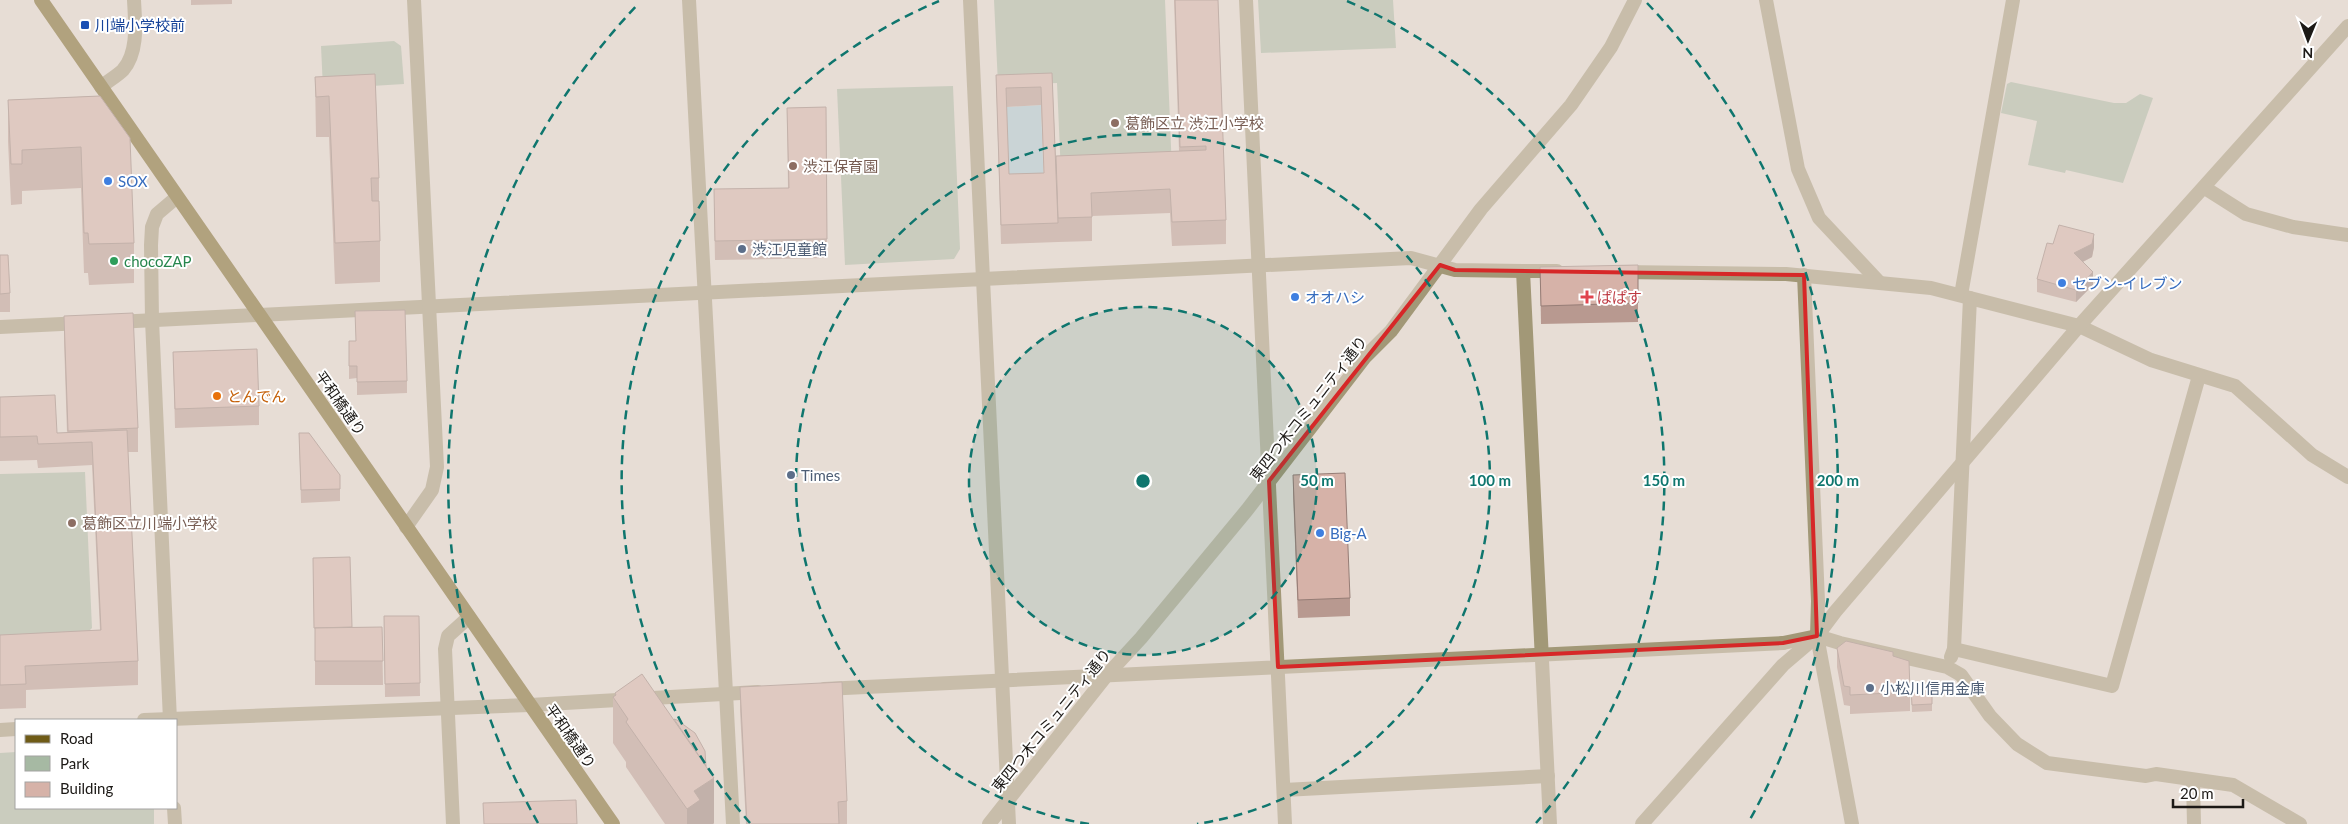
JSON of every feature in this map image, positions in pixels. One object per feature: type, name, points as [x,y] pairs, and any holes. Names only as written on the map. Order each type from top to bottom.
[{"type":"main road","name":"平和橋通り","points":[[41,0],[614,824]]},
{"type":"street","points":[[101,87],[124,69],[132,53],[135,36],[134,0]]},
{"type":"street","points":[[406,527],[423,505],[436,479],[414,0]]},
{"type":"street","points":[[689,0],[733,824]]},
{"type":"street","points":[[970,0],[1009,824]]},
{"type":"street","points":[[1246,0],[1285,824]]},
{"type":"street","name":"東四つ木コミュニティ通り","points":[[989,824],[1107,675],[1186,585],[1365,357],[1391,331],[1481,209],[1571,105],[1611,47],[1636,0]]},
{"type":"street","points":[[1948,667],[1954,649],[1965,296],[2013,0]]},
{"type":"street","points":[[1763,1],[1798,169],[1819,218],[1879,282]]},
{"type":"street","points":[[1642,824],[1783,665],[1817,636],[1835,612],[2080,326],[2348,26]]},
{"type":"street","points":[[2205,188],[2246,214],[2293,227],[2348,235]]},
{"type":"street","points":[[177,197],[157,214],[152,227],[152,320],[170,719],[530,705],[776,691]]},
{"type":"street","points":[[0,328],[1259,264],[1411,258],[1455,270],[1572,272]]},
{"type":"street","points":[[1523,271],[1550,824]]},
{"type":"street","points":[[1611,272],[1804,275],[1879,282],[1931,288],[2080,326],[2150,360],[2235,386],[2312,455],[2348,476]]},
{"type":"street","points":[[1804,275],[1818,601],[1817,636],[1852,824]]},
{"type":"street","points":[[1954,649],[2112,686],[2199,376]]},
{"type":"street","points":[[453,824],[445,649],[448,636],[469,617]]},
{"type":"street","points":[[805,690],[1542,653],[1782,644],[1817,636],[1840,643],[1948,667],[1961,675],[1990,716],[2017,744],[2047,763],[2233,786],[2300,824]]},
{"type":"street","points":[[0,730],[15,728]]},
{"type":"street","points":[[1284,790],[1548,776]]},
{"type":"street","points":[[2193,780],[2194,824]]},
{"type":"street","points":[[174,809],[175,824]]},
{"type":"highlighted area","points":[[1440,265],[1455,270],[1804,275],[1817,636],[1783,643],[1278,667],[1269,481]]},
{"type":"green space","points":[[994,0],[1165,0],[1172,171],[1061,175],[1057,83],[998,85]]},
{"type":"green space","points":[[1258,0],[1393,0],[1396,48],[1261,53]]},
{"type":"green space","points":[[394,41],[401,46],[404,84],[323,89],[321,46]]},
{"type":"green space","points":[[2011,82],[2114,103],[2126,103],[2140,94],[2153,98],[2123,183],[2066,170],[2065,173],[2028,165],[2037,121],[2001,113],[2007,84]]},
{"type":"green space","points":[[953,86],[960,249],[954,259],[845,265],[837,89]]},
{"type":"green space","points":[[85,472],[92,628],[77,643],[0,647],[0,474]]},
{"type":"green space","points":[[15,752],[15,809],[154,809],[154,824],[0,824],[0,753]]},
{"type":"water","points":[[1041,105],[1044,192],[1009,193],[1006,107]]},
{"type":"building","points":[[1175,0],[1218,0],[1226,220],[1172,222],[1170,189],[1091,193],[1092,217],[1058,218],[1056,156],[1206,150],[1206,146],[1180,147]]},
{"type":"building","points":[[1052,73],[1058,223],[1001,225],[996,75]],"holes":[[[1041,87],[1044,173],[1009,174],[1006,88]]]},
{"type":"building","points":[[375,74],[379,178],[371,178],[372,201],[379,201],[380,241],[335,243],[329,96],[316,97],[315,77]]},
{"type":"building","points":[[100,96],[130,138],[134,243],[89,244],[88,233],[84,233],[81,147],[22,150],[22,164],[11,164],[8,100]]},
{"type":"building","points":[[826,107],[827,239],[715,241],[714,189],[789,188],[787,108]]},
{"type":"building","points":[[2059,225],[2094,234],[2092,244],[2074,253],[2093,272],[2076,290],[2037,279],[2047,243],[2053,244]]},
{"type":"building","points":[[0,255],[8,255],[10,293],[0,294]]},
{"type":"building","points":[[1638,265],[1638,303],[1541,306],[1540,267]]},
{"type":"building","points":[[405,310],[407,381],[357,382],[357,366],[349,366],[349,341],[356,341],[355,311]]},
{"type":"building","points":[[133,313],[138,428],[68,431],[64,316]]},
{"type":"building","points":[[257,349],[259,406],[175,409],[173,352]]},
{"type":"building","points":[[55,395],[57,433],[127,430],[138,661],[25,666],[26,684],[0,685],[0,635],[101,630],[92,442],[38,444],[37,436],[0,437],[0,397]]},
{"type":"building","points":[[299,433],[309,433],[340,475],[340,489],[301,490]]},
{"type":"building","points":[[1345,473],[1350,598],[1298,600],[1293,475]]},
{"type":"building","points":[[350,557],[352,627],[314,628],[313,558]]},
{"type":"building","points":[[384,616],[419,616],[420,683],[385,684]]},
{"type":"building","points":[[382,627],[383,661],[315,661],[315,628]]},
{"type":"building","points":[[1846,641],[1893,652],[1893,656],[1909,661],[1910,692],[1850,695],[1850,687],[1844,686],[1837,648]]},
{"type":"building","points":[[642,674],[714,778],[694,791],[700,800],[687,809],[626,722],[628,719],[613,697],[616,695],[615,693]]},
{"type":"building","points":[[842,682],[847,801],[838,802],[839,824],[747,824],[740,687]]},
{"type":"building","points":[[1932,688],[1932,704],[1912,705],[1911,689]]},
{"type":"building","points":[[674,719],[695,733],[705,751],[706,766]]},
{"type":"building","points":[[576,800],[577,824],[484,824],[483,803]]},
{"type":"place","name":"川端小学校前","points":[[85,25]]},
{"type":"place","name":"葛飾区立 渋江小学校","points":[[1115,123]]},
{"type":"place","name":"渋江保育園","points":[[793,166]]},
{"type":"place","name":"SOX","points":[[108,181]]},
{"type":"place","name":"渋江児童館","points":[[742,249]]},
{"type":"place","name":"chocoZAP","points":[[114,261]]},
{"type":"place","name":"セブン-イレブン","points":[[2062,283]]},
{"type":"place","name":"オオハシ","points":[[1295,297]]},
{"type":"place","name":"ぱぱす","points":[[1587,297]]},
{"type":"place","name":"とんでん","points":[[217,396]]},
{"type":"place","name":"Times","points":[[791,475]]},
{"type":"place","name":"葛飾区立川端小学校","points":[[72,523]]},
{"type":"place","name":"Big-A","points":[[1320,533]]},
{"type":"place","name":"小松川信用金庫","points":[[1870,688]]}]
